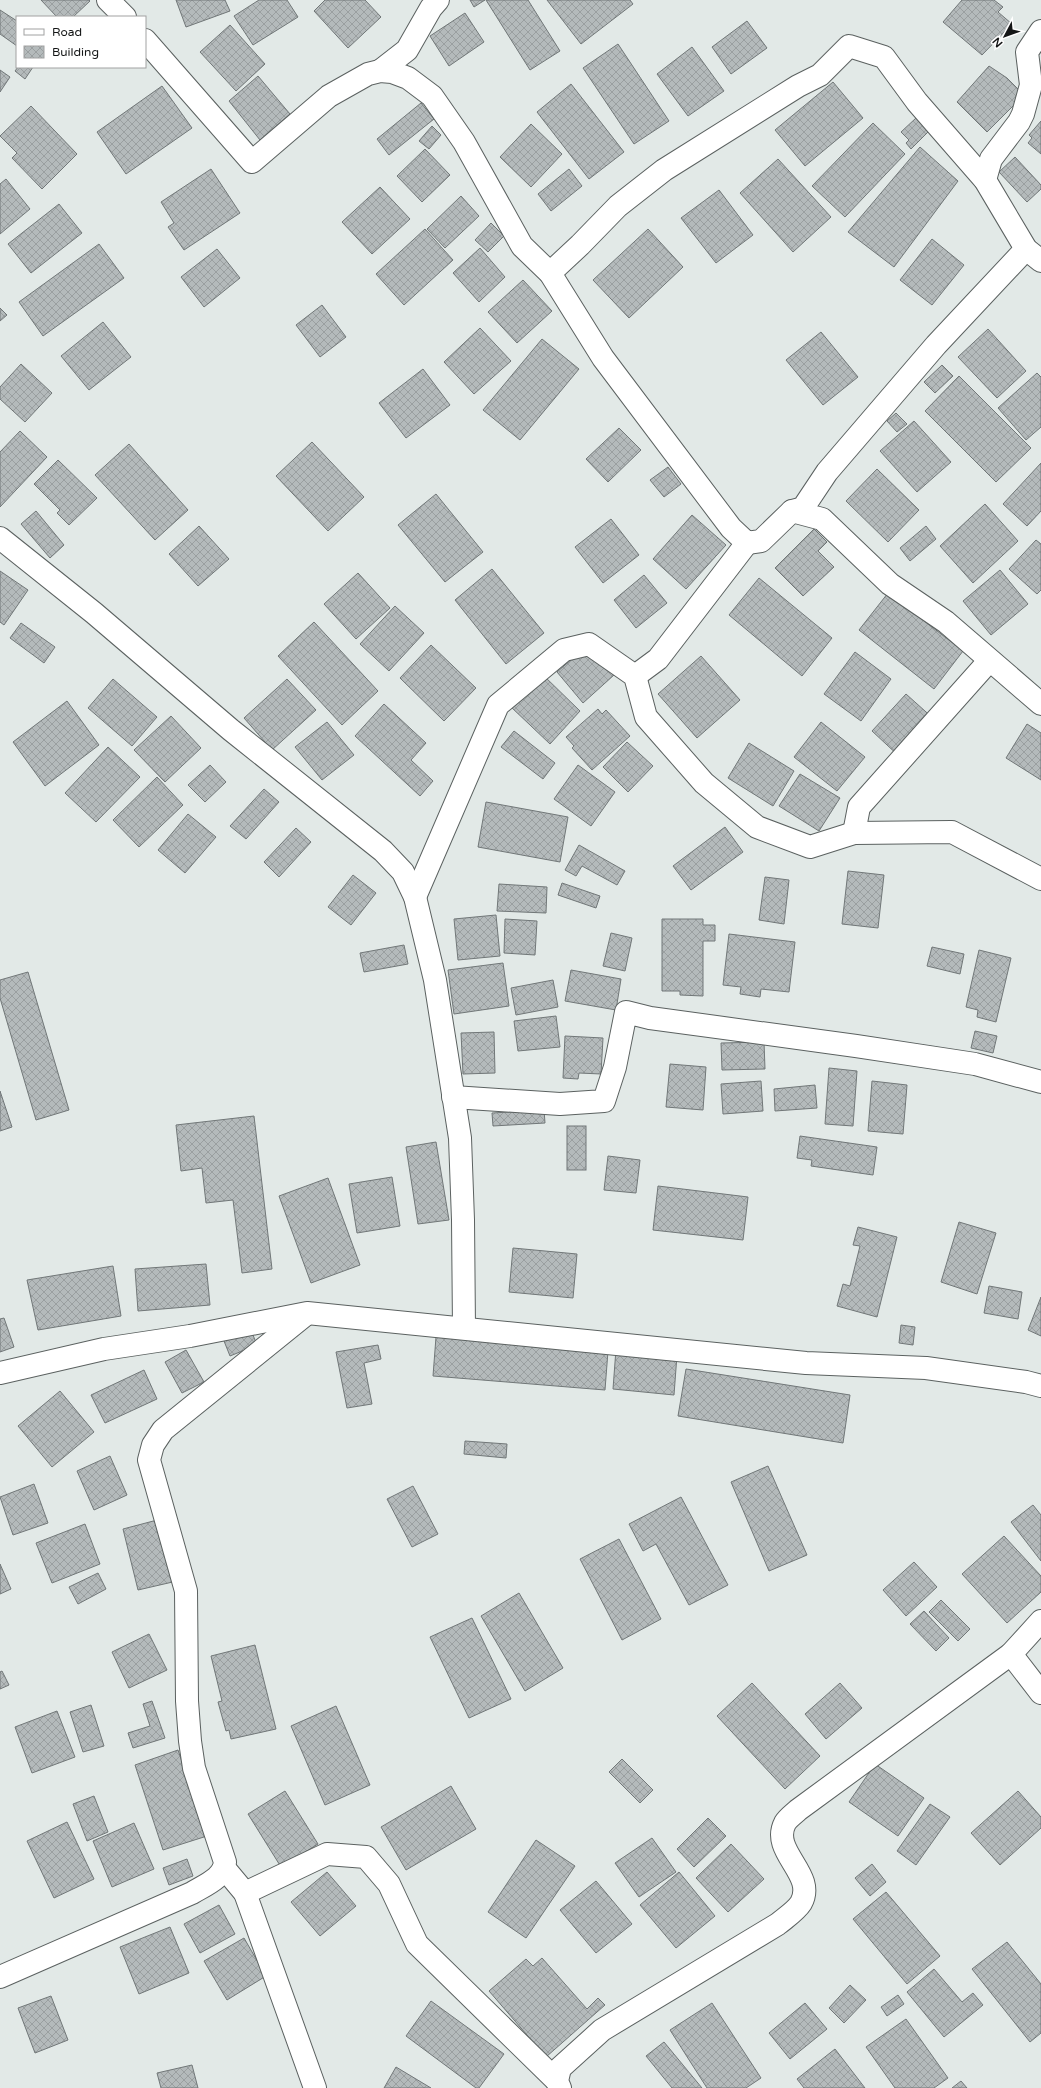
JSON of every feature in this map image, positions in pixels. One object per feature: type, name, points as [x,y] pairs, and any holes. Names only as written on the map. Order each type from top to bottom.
[{"type":"street","points":[[108,0],[124,16]]},
{"type":"street","points":[[380,71],[406,50],[431,8],[438,0]]},
{"type":"street","points":[[985,180],[991,159],[1019,122],[1031,85],[1027,52],[1033,40],[1041,31]]},
{"type":"street","points":[[146,41],[252,162],[329,96],[368,74],[380,71],[392,72],[408,78],[432,96],[464,142],[522,246],[550,273],[603,358],[721,516],[747,543]]},
{"type":"street","points":[[550,273],[618,206],[664,170],[798,86],[820,75],[849,46],[884,57],[917,102],[985,180],[1033,255],[936,345],[827,472],[803,508],[792,511],[761,541],[747,543],[658,658],[635,676]]},
{"type":"street","points":[[792,511],[822,519],[890,584],[946,622],[989,661],[1041,704]]},
{"type":"street","points":[[0,538],[94,613],[231,730],[383,851],[403,872],[415,897],[435,980],[460,1138],[463,1220],[464,1328]]},
{"type":"street","points":[[415,897],[498,705],[564,650],[589,644],[635,676],[646,717],[704,783],[757,827],[810,847],[854,833],[952,832],[1041,878]]},
{"type":"street","points":[[854,833],[859,807],[989,661]]},
{"type":"street","points":[[453,1097],[560,1104],[604,1101],[615,1067],[626,1012],[650,1018],[975,1064],[1041,1082]]},
{"type":"street","points":[[0,1977],[192,1893],[219,1876],[225,1869],[226,1862],[194,1768],[190,1740],[187,1701],[186,1591],[149,1460],[153,1445],[163,1430],[307,1313]]},
{"type":"street","points":[[0,1372],[104,1349],[190,1336],[307,1313],[806,1363],[926,1368],[1026,1382],[1041,1386]]},
{"type":"street","points":[[559,2084],[560,2068],[602,2030],[778,1924],[801,1904],[804,1892],[804,1881],[786,1851],[781,1835],[785,1822],[811,1800],[1011,1654],[1041,1621]]},
{"type":"street","points":[[1011,1654],[1041,1693]]},
{"type":"street","points":[[245,1893],[327,1854],[366,1857],[389,1884],[418,1944],[559,2084]]},
{"type":"street","points":[[225,1869],[245,1893],[315,2088]]},
{"type":"building","points":[[41,0],[90,1],[74,16],[56,16]]},
{"type":"building","points":[[176,0],[225,0],[230,11],[186,27]]},
{"type":"building","points":[[259,0],[287,0],[298,17],[253,45],[234,16]]},
{"type":"building","points":[[325,0],[365,0],[381,17],[348,48],[314,11]]},
{"type":"building","points":[[470,0],[485,0],[474,7]]},
{"type":"building","points":[[486,0],[528,0],[560,51],[530,70]]},
{"type":"building","points":[[547,0],[630,0],[633,4],[581,44]]},
{"type":"building","points":[[962,0],[994,0],[1003,7],[998,12],[1012,24],[982,55],[943,22]]},
{"type":"building","points":[[0,10],[16,20],[16,45],[0,34]]},
{"type":"building","points":[[465,13],[484,42],[449,66],[430,36]]},
{"type":"building","points":[[747,21],[767,48],[731,74],[712,47]]},
{"type":"building","points":[[230,25],[265,64],[236,91],[200,52]]},
{"type":"building","points":[[618,44],[669,121],[634,144],[583,68]]},
{"type":"building","points":[[692,47],[724,91],[688,116],[657,74]]},
{"type":"building","points":[[989,66],[1007,78],[1024,95],[987,132],[957,102]]},
{"type":"building","points":[[17,68],[32,68],[25,79],[15,71]]},
{"type":"building","points":[[0,70],[10,77],[0,92]]},
{"type":"building","points":[[258,76],[290,114],[260,140],[229,101]]},
{"type":"building","points":[[833,82],[863,118],[805,166],[775,130]]},
{"type":"building","points":[[571,84],[624,152],[589,179],[537,112]]},
{"type":"building","points":[[162,86],[192,128],[126,174],[97,132]]},
{"type":"building","points":[[421,103],[434,119],[389,155],[377,139]]},
{"type":"building","points":[[31,106],[77,154],[42,189],[12,158],[17,153],[0,136]]},
{"type":"building","points":[[916,118],[929,131],[911,149],[906,143],[909,140],[901,132]]},
{"type":"building","points":[[1041,121],[1041,154],[1028,143],[1032,138],[1029,135]]},
{"type":"building","points":[[873,123],[905,154],[845,217],[812,186]]},
{"type":"building","points":[[531,124],[562,154],[531,187],[500,157]]},
{"type":"building","points":[[432,126],[441,135],[429,149],[419,141]]},
{"type":"building","points":[[920,147],[958,181],[894,267],[848,232]]},
{"type":"building","points":[[425,149],[450,175],[422,202],[397,176]]},
{"type":"building","points":[[1015,157],[1041,185],[1041,189],[1027,202],[999,172]]},
{"type":"building","points":[[778,159],[831,217],[793,252],[740,193]]},
{"type":"building","points":[[211,169],[240,213],[184,250],[168,227],[174,223],[161,202]]},
{"type":"building","points":[[569,169],[582,186],[551,211],[538,194]]},
{"type":"building","points":[[6,179],[30,209],[0,234],[0,184]]},
{"type":"building","points":[[380,187],[410,219],[372,254],[342,222]]},
{"type":"building","points":[[719,190],[753,235],[716,263],[681,218]]},
{"type":"building","points":[[461,196],[479,216],[445,248],[427,229]]},
{"type":"building","points":[[59,204],[82,233],[31,273],[8,244]]},
{"type":"building","points":[[491,223],[504,236],[488,252],[475,240]]},
{"type":"building","points":[[425,229],[453,260],[404,305],[376,274]]},
{"type":"building","points":[[648,229],[683,267],[629,318],[593,280]]},
{"type":"building","points":[[932,239],[964,265],[932,305],[900,280]]},
{"type":"building","points":[[99,244],[124,278],[43,336],[19,302]]},
{"type":"building","points":[[480,248],[505,277],[479,302],[453,273]]},
{"type":"building","points":[[217,249],[240,278],[204,307],[181,277]]},
{"type":"building","points":[[523,280],[552,311],[517,343],[488,312]]},
{"type":"building","points":[[322,305],[346,337],[320,357],[296,325]]},
{"type":"building","points":[[0,308],[7,315],[0,321]]},
{"type":"building","points":[[103,322],[131,357],[89,390],[61,356]]},
{"type":"building","points":[[480,328],[511,361],[474,394],[444,362]]},
{"type":"building","points":[[988,329],[1026,371],[997,398],[958,357]]},
{"type":"building","points":[[821,332],[858,377],[823,405],[786,360]]},
{"type":"building","points":[[542,339],[579,369],[520,440],[483,410]]},
{"type":"building","points":[[21,364],[52,393],[25,422],[0,399],[0,387]]},
{"type":"building","points":[[942,365],[953,376],[935,393],[924,382]]},
{"type":"building","points":[[423,369],[450,405],[406,438],[379,403]]},
{"type":"building","points":[[1037,373],[1041,377],[1041,427],[1026,440],[998,408]]},
{"type":"building","points":[[959,376],[1031,448],[996,482],[925,411]]},
{"type":"building","points":[[896,413],[907,424],[897,432],[887,421]]},
{"type":"building","points":[[914,421],[951,462],[917,492],[880,451]]},
{"type":"building","points":[[619,428],[641,450],[608,482],[586,459]]},
{"type":"building","points":[[20,431],[47,457],[0,507],[0,452]]},
{"type":"building","points":[[312,442],[364,497],[328,531],[276,476]]},
{"type":"building","points":[[129,444],[188,510],[155,540],[95,475]]},
{"type":"building","points":[[58,460],[97,498],[69,525],[57,513],[60,510],[34,484]]},
{"type":"building","points":[[1041,463],[1041,511],[1027,526],[1003,504]]},
{"type":"building","points":[[668,467],[681,484],[664,497],[650,480]]},
{"type":"building","points":[[877,469],[919,510],[888,542],[846,501]]},
{"type":"building","points":[[436,494],[483,552],[445,582],[398,525]]},
{"type":"building","points":[[985,504],[1018,541],[973,583],[940,546]]},
{"type":"building","points":[[36,511],[64,545],[50,558],[21,524]]},
{"type":"building","points":[[692,515],[726,545],[686,589],[653,559]]},
{"type":"building","points":[[611,519],[639,555],[603,583],[575,547]]},
{"type":"building","points":[[199,526],[229,559],[198,586],[169,554]]},
{"type":"building","points":[[926,526],[936,539],[910,561],[900,548]]},
{"type":"building","points":[[814,529],[827,542],[818,551],[834,567],[803,596],[775,568]]},
{"type":"building","points":[[1036,540],[1041,544],[1041,590],[1037,594],[1009,569]]},
{"type":"building","points":[[492,569],[544,633],[506,664],[455,600]]},
{"type":"building","points":[[1000,570],[1028,604],[991,635],[963,601]]},
{"type":"building","points":[[0,571],[28,590],[4,625],[0,622]]},
{"type":"building","points":[[358,573],[390,608],[356,639],[324,604]]},
{"type":"building","points":[[644,575],[667,603],[636,628],[614,600]]},
{"type":"building","points":[[759,578],[832,638],[802,676],[729,615]]},
{"type":"building","points":[[888,593],[963,651],[934,689],[859,630]]},
{"type":"building","points":[[395,606],[424,633],[389,671],[360,644]]},
{"type":"building","points":[[314,622],[378,691],[342,725],[278,656]]},
{"type":"building","points":[[21,623],[55,647],[44,663],[10,638]]},
{"type":"building","points":[[431,645],[476,688],[444,721],[400,678]]},
{"type":"building","points":[[588,645],[614,675],[583,703],[557,672]]},
{"type":"building","points":[[855,652],[891,679],[861,721],[824,694]]},
{"type":"building","points":[[701,656],[740,700],[697,738],[658,694]]},
{"type":"building","points":[[542,674],[580,711],[550,744],[511,707]]},
{"type":"building","points":[[113,679],[157,717],[132,746],[88,708]]},
{"type":"building","points":[[287,679],[316,710],[272,750],[244,718]]},
{"type":"building","points":[[906,694],[935,720],[901,758],[872,731]]},
{"type":"building","points":[[67,701],[99,745],[45,786],[13,742]]},
{"type":"building","points":[[384,704],[426,743],[411,760],[433,781],[420,796],[355,736]]},
{"type":"building","points":[[598,709],[602,714],[606,710],[630,736],[592,770],[572,748],[574,746],[566,737]]},
{"type":"building","points":[[171,716],[201,748],[165,782],[134,750]]},
{"type":"building","points":[[327,722],[354,755],[322,780],[295,747]]},
{"type":"building","points":[[821,722],[865,757],[837,791],[794,757]]},
{"type":"building","points":[[1027,724],[1041,733],[1041,780],[1006,758]]},
{"type":"building","points":[[514,731],[555,763],[543,779],[501,747]]},
{"type":"building","points":[[627,742],[653,766],[628,792],[603,767]]},
{"type":"building","points":[[749,743],[794,771],[773,806],[728,778]]},
{"type":"building","points":[[108,747],[140,777],[96,822],[65,793]]},
{"type":"building","points":[[210,765],[226,782],[205,802],[188,785]]},
{"type":"building","points":[[578,765],[615,792],[591,826],[554,799]]},
{"type":"building","points":[[800,774],[840,798],[819,831],[779,806]]},
{"type":"building","points":[[157,777],[183,805],[139,847],[113,820]]},
{"type":"building","points":[[264,789],[279,802],[246,839],[230,826]]},
{"type":"building","points":[[486,802],[568,817],[560,862],[478,847]]},
{"type":"building","points":[[188,814],[216,837],[185,873],[158,850]]},
{"type":"building","points":[[725,827],[743,852],[691,890],[673,866]]},
{"type":"building","points":[[296,828],[311,842],[279,877],[264,862]]},
{"type":"building","points":[[579,845],[625,871],[617,885],[582,866],[576,876],[565,870]]},
{"type":"building","points":[[848,871],[884,875],[878,928],[842,924]]},
{"type":"building","points":[[353,875],[376,893],[351,925],[328,907]]},
{"type":"building","points":[[765,877],[789,880],[784,924],[759,920]]},
{"type":"building","points":[[562,883],[600,896],[596,908],[558,895]]},
{"type":"building","points":[[499,884],[547,887],[546,913],[497,911]]},
{"type":"building","points":[[496,915],[500,956],[458,960],[454,919]]},
{"type":"building","points":[[505,919],[537,921],[535,955],[504,953]]},
{"type":"building","points":[[662,919],[703,919],[703,925],[715,925],[715,941],[703,941],[703,996],[680,995],[680,991],[662,991]]},
{"type":"building","points":[[611,933],[632,938],[625,971],[603,966]]},
{"type":"building","points":[[729,934],[795,942],[789,992],[761,989],[760,997],[740,994],[741,987],[723,985]]},
{"type":"building","points":[[404,945],[408,964],[364,972],[360,953]]},
{"type":"building","points":[[932,947],[964,954],[960,974],[927,966]]},
{"type":"building","points":[[979,950],[1011,958],[996,1022],[977,1017],[978,1010],[966,1007]]},
{"type":"building","points":[[503,963],[509,1006],[454,1014],[448,970]]},
{"type":"building","points":[[571,970],[621,979],[616,1010],[565,1001]]},
{"type":"building","points":[[28,972],[69,1110],[36,1120],[0,998],[0,980]]},
{"type":"building","points":[[553,980],[558,1007],[516,1015],[511,988]]},
{"type":"building","points":[[556,1016],[560,1047],[518,1051],[514,1021]]},
{"type":"building","points":[[975,1031],[997,1036],[993,1053],[971,1048]]},
{"type":"building","points":[[494,1032],[495,1073],[463,1074],[461,1033]]},
{"type":"building","points":[[565,1036],[603,1038],[601,1074],[579,1073],[578,1079],[563,1078]]},
{"type":"building","points":[[764,1042],[765,1069],[722,1070],[721,1043]]},
{"type":"building","points":[[670,1064],[706,1067],[703,1110],[666,1107]]},
{"type":"building","points":[[829,1068],[857,1071],[853,1126],[825,1124]]},
{"type":"building","points":[[761,1081],[763,1111],[723,1114],[721,1084]]},
{"type":"building","points":[[872,1081],[907,1085],[903,1134],[868,1131]]},
{"type":"building","points":[[815,1085],[817,1108],[775,1111],[774,1089]]},
{"type":"building","points":[[0,1091],[12,1127],[0,1131]]},
{"type":"building","points":[[544,1110],[545,1123],[493,1126],[492,1113]]},
{"type":"building","points":[[254,1116],[272,1269],[242,1273],[233,1200],[206,1203],[202,1168],[181,1171],[176,1125]]},
{"type":"building","points":[[567,1126],[586,1126],[586,1170],[567,1170]]},
{"type":"building","points":[[800,1136],[877,1147],[873,1175],[811,1166],[812,1160],[797,1158]]},
{"type":"building","points":[[436,1142],[449,1220],[418,1224],[406,1147]]},
{"type":"building","points":[[608,1156],[640,1160],[636,1193],[604,1190]]},
{"type":"building","points":[[392,1177],[400,1226],[357,1233],[349,1184]]},
{"type":"building","points":[[328,1178],[360,1265],[311,1283],[279,1196]]},
{"type":"building","points":[[658,1186],[748,1197],[743,1240],[653,1230]]},
{"type":"building","points":[[959,1222],[996,1233],[977,1294],[941,1282]]},
{"type":"building","points":[[858,1227],[897,1237],[877,1317],[837,1306],[843,1284],[850,1286],[860,1246],[853,1245]]},
{"type":"building","points":[[513,1248],[577,1254],[573,1298],[509,1292]]},
{"type":"building","points":[[206,1264],[210,1305],[138,1311],[135,1269]]},
{"type":"building","points":[[113,1266],[121,1316],[38,1330],[27,1280]]},
{"type":"building","points":[[989,1286],[1022,1292],[1018,1319],[984,1313]]},
{"type":"building","points":[[1041,1297],[1041,1336],[1028,1330]]},
{"type":"building","points":[[4,1318],[14,1347],[0,1352],[0,1319]]},
{"type":"building","points":[[901,1325],[915,1327],[913,1345],[899,1343]]},
{"type":"building","points":[[251,1330],[257,1345],[230,1356],[224,1341]]},
{"type":"building","points":[[436,1337],[608,1351],[605,1390],[433,1376]]},
{"type":"building","points":[[378,1345],[381,1359],[364,1363],[372,1404],[347,1408],[336,1352]]},
{"type":"building","points":[[616,1349],[677,1355],[674,1395],[613,1389]]},
{"type":"building","points":[[186,1350],[204,1382],[182,1393],[165,1362]]},
{"type":"building","points":[[686,1369],[850,1395],[843,1443],[678,1416]]},
{"type":"building","points":[[144,1370],[157,1399],[105,1423],[91,1395]]},
{"type":"building","points":[[60,1391],[94,1432],[52,1467],[18,1426]]},
{"type":"building","points":[[465,1441],[507,1444],[506,1458],[464,1454]]},
{"type":"building","points":[[110,1456],[127,1495],[94,1510],[77,1471]]},
{"type":"building","points":[[768,1466],[807,1555],[769,1571],[731,1482]]},
{"type":"building","points":[[34,1484],[48,1523],[13,1535],[0,1497]]},
{"type":"building","points":[[413,1486],[438,1534],[412,1547],[387,1499]]},
{"type":"building","points":[[681,1497],[728,1585],[689,1605],[656,1544],[643,1551],[629,1524]]},
{"type":"building","points":[[1033,1505],[1041,1515],[1041,1561],[1011,1522]]},
{"type":"building","points":[[161,1519],[177,1581],[138,1590],[123,1529]]},
{"type":"building","points":[[85,1524],[100,1564],[52,1583],[36,1543]]},
{"type":"building","points":[[1004,1536],[1041,1576],[1041,1592],[1007,1623],[962,1574]]},
{"type":"building","points":[[619,1539],[661,1619],[622,1640],[580,1559]]},
{"type":"building","points":[[914,1562],[937,1587],[906,1616],[883,1590]]},
{"type":"building","points":[[0,1564],[11,1589],[0,1594]]},
{"type":"building","points":[[98,1573],[106,1589],[78,1604],[69,1587]]},
{"type":"building","points":[[519,1593],[563,1668],[525,1691],[481,1616]]},
{"type":"building","points":[[941,1600],[970,1629],[958,1641],[929,1612]]},
{"type":"building","points":[[924,1611],[949,1638],[936,1651],[910,1624]]},
{"type":"building","points":[[472,1618],[511,1699],[469,1718],[430,1637]]},
{"type":"building","points":[[149,1634],[167,1670],[129,1688],[112,1652]]},
{"type":"building","points":[[255,1645],[276,1729],[231,1739],[229,1730],[226,1731],[218,1702],[222,1701],[211,1656]]},
{"type":"building","points":[[2,1671],[9,1685],[0,1689],[0,1672]]},
{"type":"building","points":[[752,1683],[820,1756],[785,1789],[717,1716]]},
{"type":"building","points":[[840,1683],[862,1708],[826,1739],[805,1714]]},
{"type":"building","points":[[152,1701],[165,1738],[133,1748],[128,1733],[150,1726],[143,1704]]},
{"type":"building","points":[[91,1705],[104,1746],[83,1752],[70,1712]]},
{"type":"building","points":[[336,1706],[370,1785],[325,1805],[291,1726]]},
{"type":"building","points":[[57,1711],[75,1757],[32,1773],[15,1727]]},
{"type":"building","points":[[178,1750],[207,1836],[163,1850],[135,1765]]},
{"type":"building","points":[[622,1759],[653,1790],[640,1803],[609,1772]]},
{"type":"building","points":[[875,1764],[924,1798],[898,1836],[849,1802]]},
{"type":"building","points":[[451,1786],[476,1829],[406,1870],[381,1827]]},
{"type":"building","points":[[285,1791],[318,1844],[281,1867],[248,1814]]},
{"type":"building","points":[[1018,1791],[1041,1817],[1041,1828],[1000,1865],[971,1833]]},
{"type":"building","points":[[94,1796],[108,1832],[87,1841],[73,1804]]},
{"type":"building","points":[[930,1804],[950,1817],[916,1865],[897,1851]]},
{"type":"building","points":[[708,1818],[726,1836],[694,1867],[677,1849]]},
{"type":"building","points":[[67,1822],[94,1879],[54,1898],[27,1841]]},
{"type":"building","points":[[134,1823],[154,1869],[112,1887],[93,1841]]},
{"type":"building","points":[[652,1838],[676,1872],[639,1897],[615,1863]]},
{"type":"building","points":[[536,1840],[575,1866],[526,1938],[488,1912]]},
{"type":"building","points":[[731,1844],[764,1879],[728,1912],[696,1878]]},
{"type":"building","points":[[187,1859],[193,1876],[169,1885],[163,1868]]},
{"type":"building","points":[[872,1864],[886,1882],[870,1896],[855,1878]]},
{"type":"building","points":[[327,1872],[356,1906],[320,1936],[291,1902]]},
{"type":"building","points":[[679,1872],[715,1916],[676,1948],[640,1905]]},
{"type":"building","points":[[596,1881],[632,1924],[596,1953],[560,1910]]},
{"type":"building","points":[[886,1892],[940,1956],[907,1984],[853,1919]]},
{"type":"building","points":[[219,1905],[235,1934],[200,1953],[184,1924]]},
{"type":"building","points":[[170,1927],[189,1973],[139,1994],[120,1947]]},
{"type":"building","points":[[244,1938],[266,1976],[227,2000],[204,1961]]},
{"type":"building","points":[[1007,1942],[1041,1984],[1041,2033],[1030,2042],[972,1969]]},
{"type":"building","points":[[542,1958],[587,2009],[598,1998],[605,2005],[546,2057],[489,1991],[526,1959],[533,1966]]},
{"type":"building","points":[[934,1969],[962,2002],[973,1993],[983,2005],[944,2037],[907,1992]]},
{"type":"building","points":[[850,1985],[866,2000],[844,2023],[829,2008]]},
{"type":"building","points":[[898,1995],[904,2004],[887,2016],[881,2007]]},
{"type":"building","points":[[51,1996],[68,2040],[35,2053],[18,2008]]},
{"type":"building","points":[[431,2001],[504,2054],[479,2088],[476,2088],[406,2036]]},
{"type":"building","points":[[712,2003],[761,2078],[746,2088],[707,2088],[670,2030]]},
{"type":"building","points":[[805,2003],[827,2029],[790,2059],[769,2033]]},
{"type":"building","points":[[906,2019],[948,2078],[934,2088],[895,2088],[866,2047]]},
{"type":"building","points":[[664,2042],[702,2088],[672,2088],[646,2056]]},
{"type":"building","points":[[835,2049],[865,2088],[804,2088],[797,2079]]},
{"type":"building","points":[[192,2065],[198,2088],[161,2088],[157,2073]]},
{"type":"building","points":[[396,2067],[431,2088],[384,2088]]},
{"type":"building","points":[[961,2081],[967,2088],[952,2088]]}]
